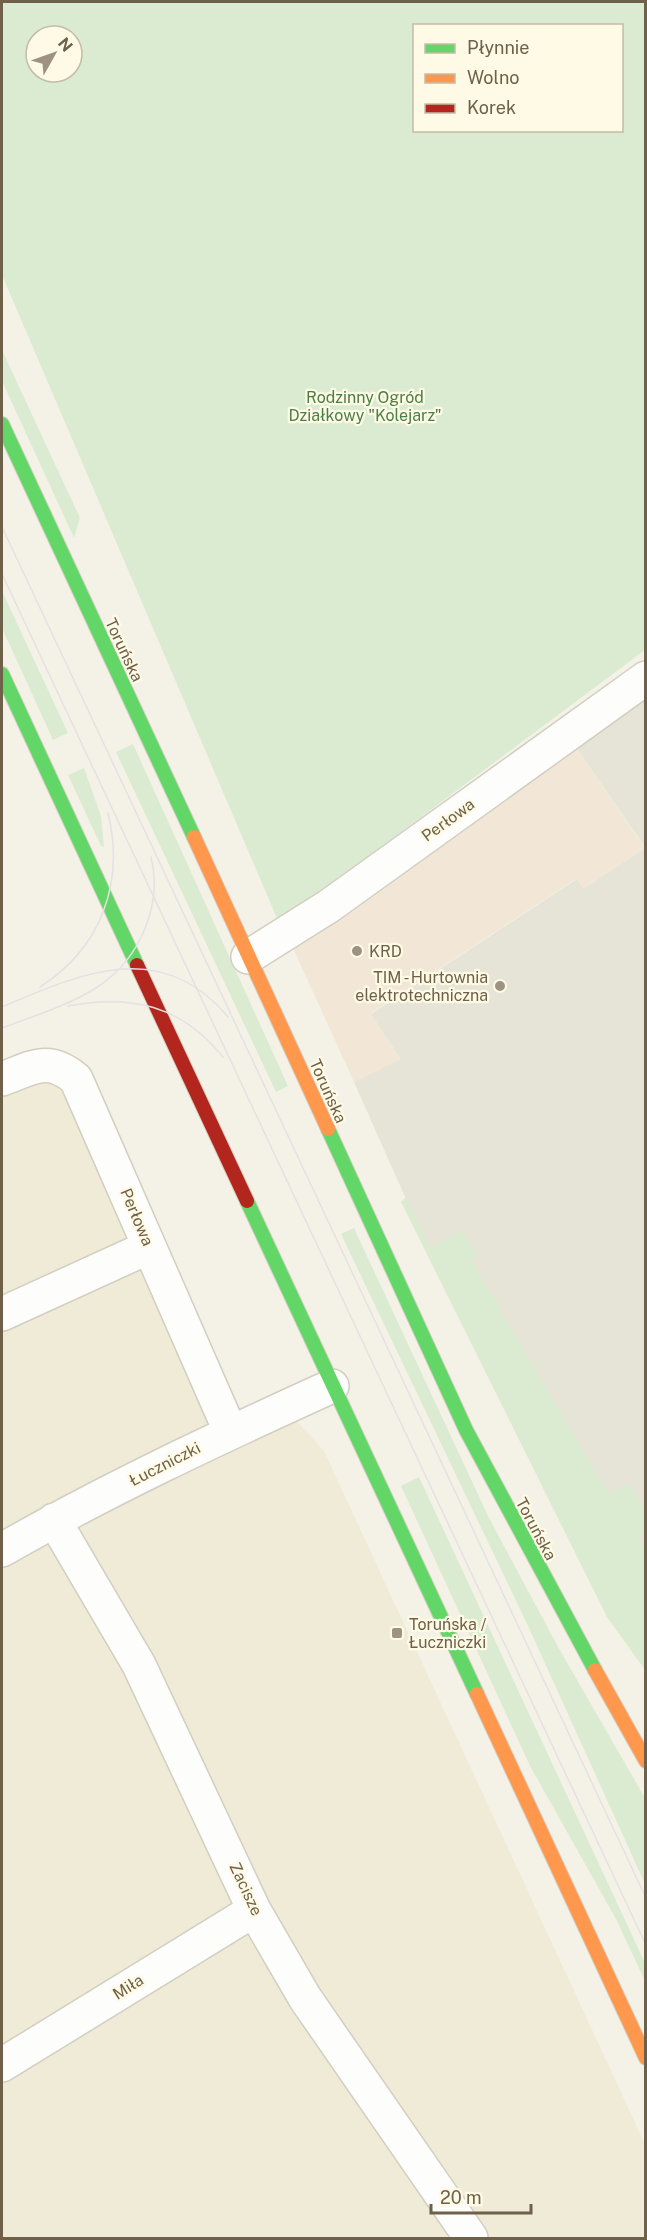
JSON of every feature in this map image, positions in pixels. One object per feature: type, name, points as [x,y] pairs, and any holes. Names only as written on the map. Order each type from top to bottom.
[{"type":"main road","name":"Toruńska","points":[[2,424],[466,1430],[561,1610],[645,1761]]},
{"type":"main road","points":[[2,674],[645,2058]]},
{"type":"street","name":"Perłowa","points":[[248,957],[329,906],[645,678]]},
{"type":"street","name":"Perłowa","points":[[2,1079],[44,1063],[63,1067],[76,1079],[230,1431]]},
{"type":"street","points":[[2,1314],[149,1246]]},
{"type":"street","name":"Łuczniczki","points":[[2,1550],[54,1520],[230,1431],[332,1386]]},
{"type":"street","name":"Zacisze","points":[[54,1520],[139,1665],[254,1910],[305,1998],[471,2238]]},
{"type":"street","name":"Miła","points":[[2,2065],[254,1910]]},
{"type":"shaded area","points":[[645,693],[645,847],[573,743]]},
{"type":"shaded area","name":"KRD","points":[[573,743],[645,848],[583,889],[576,879],[371,1013],[401,1059],[354,1082],[292,946]]},
{"type":"shaded area","points":[[645,848],[645,1621],[421,1233],[354,1082],[401,1059],[371,1014],[577,879],[583,889]]},
{"type":"shaded area","points":[[63,1067],[230,1431],[284,1407],[324,1451],[645,2144],[646,2238],[2,2238],[2,1079]]},
{"type":"green space","name":"Rodzinny Ogród Działkowy \"Kolejarz\"","points":[[2,2],[645,2],[645,650],[279,923],[2,275]]},
{"type":"green space","points":[[2,350],[80,518],[74,538],[2,381]]},
{"type":"green space","points":[[3,593],[68,733],[53,740],[2,628]]},
{"type":"green space","points":[[133,744],[288,1086],[276,1092],[116,752]]},
{"type":"green space","points":[[84,768],[101,816],[104,847],[101,846],[68,775]]},
{"type":"green space","points":[[406,1197],[430,1248],[462,1230],[477,1256],[471,1260],[609,1494],[629,1483],[645,1511],[645,1533],[638,1537],[645,1549],[645,1670],[607,1617],[401,1202]]},
{"type":"green space","points":[[354,1228],[489,1518],[557,1645],[645,1798],[645,1884],[529,1628],[341,1234]]},
{"type":"green space","points":[[419,1477],[645,1963],[645,1981],[616,1919],[530,1766],[401,1486]]},
{"type":"tram line","points":[[2,527],[646,1898]]},
{"type":"tram line","points":[[2,574],[646,1945]]},
{"type":"tram line","points":[[40,987],[79,953],[93,933],[103,912],[110,889],[113,864],[108,813]]},
{"type":"tram line","points":[[2,1028],[52,1010],[88,993],[126,961],[137,946],[151,912],[154,893],[151,857]]},
{"type":"tram line","points":[[2,1007],[91,974],[120,969],[148,970],[176,977],[202,992],[228,1017]]},
{"type":"tram line","points":[[68,1006],[113,1002],[134,1003],[153,1008],[190,1025],[223,1057]]},
{"type":"traffic: fast","points":[[2,424],[194,837]]},
{"type":"traffic: fast","points":[[2,674],[137,965]]},
{"type":"traffic: fast","points":[[328,1129],[466,1430],[595,1670]]},
{"type":"traffic: fast","points":[[247,1201],[477,1694]]},
{"type":"traffic: slow","points":[[194,837],[328,1129]]},
{"type":"traffic: slow","points":[[595,1670],[646,1761]]},
{"type":"traffic: slow","points":[[477,1694],[646,2058]]},
{"type":"traffic: jam","points":[[137,965],[247,1201]]},
{"type":"place","name":"KRD","points":[[357,951]]},
{"type":"place","name":"TIM - Hurtownia elektrotechniczna","points":[[500,986]]},
{"type":"place","name":"Toruńska / Łuczniczki","points":[[397,1633]]}]
